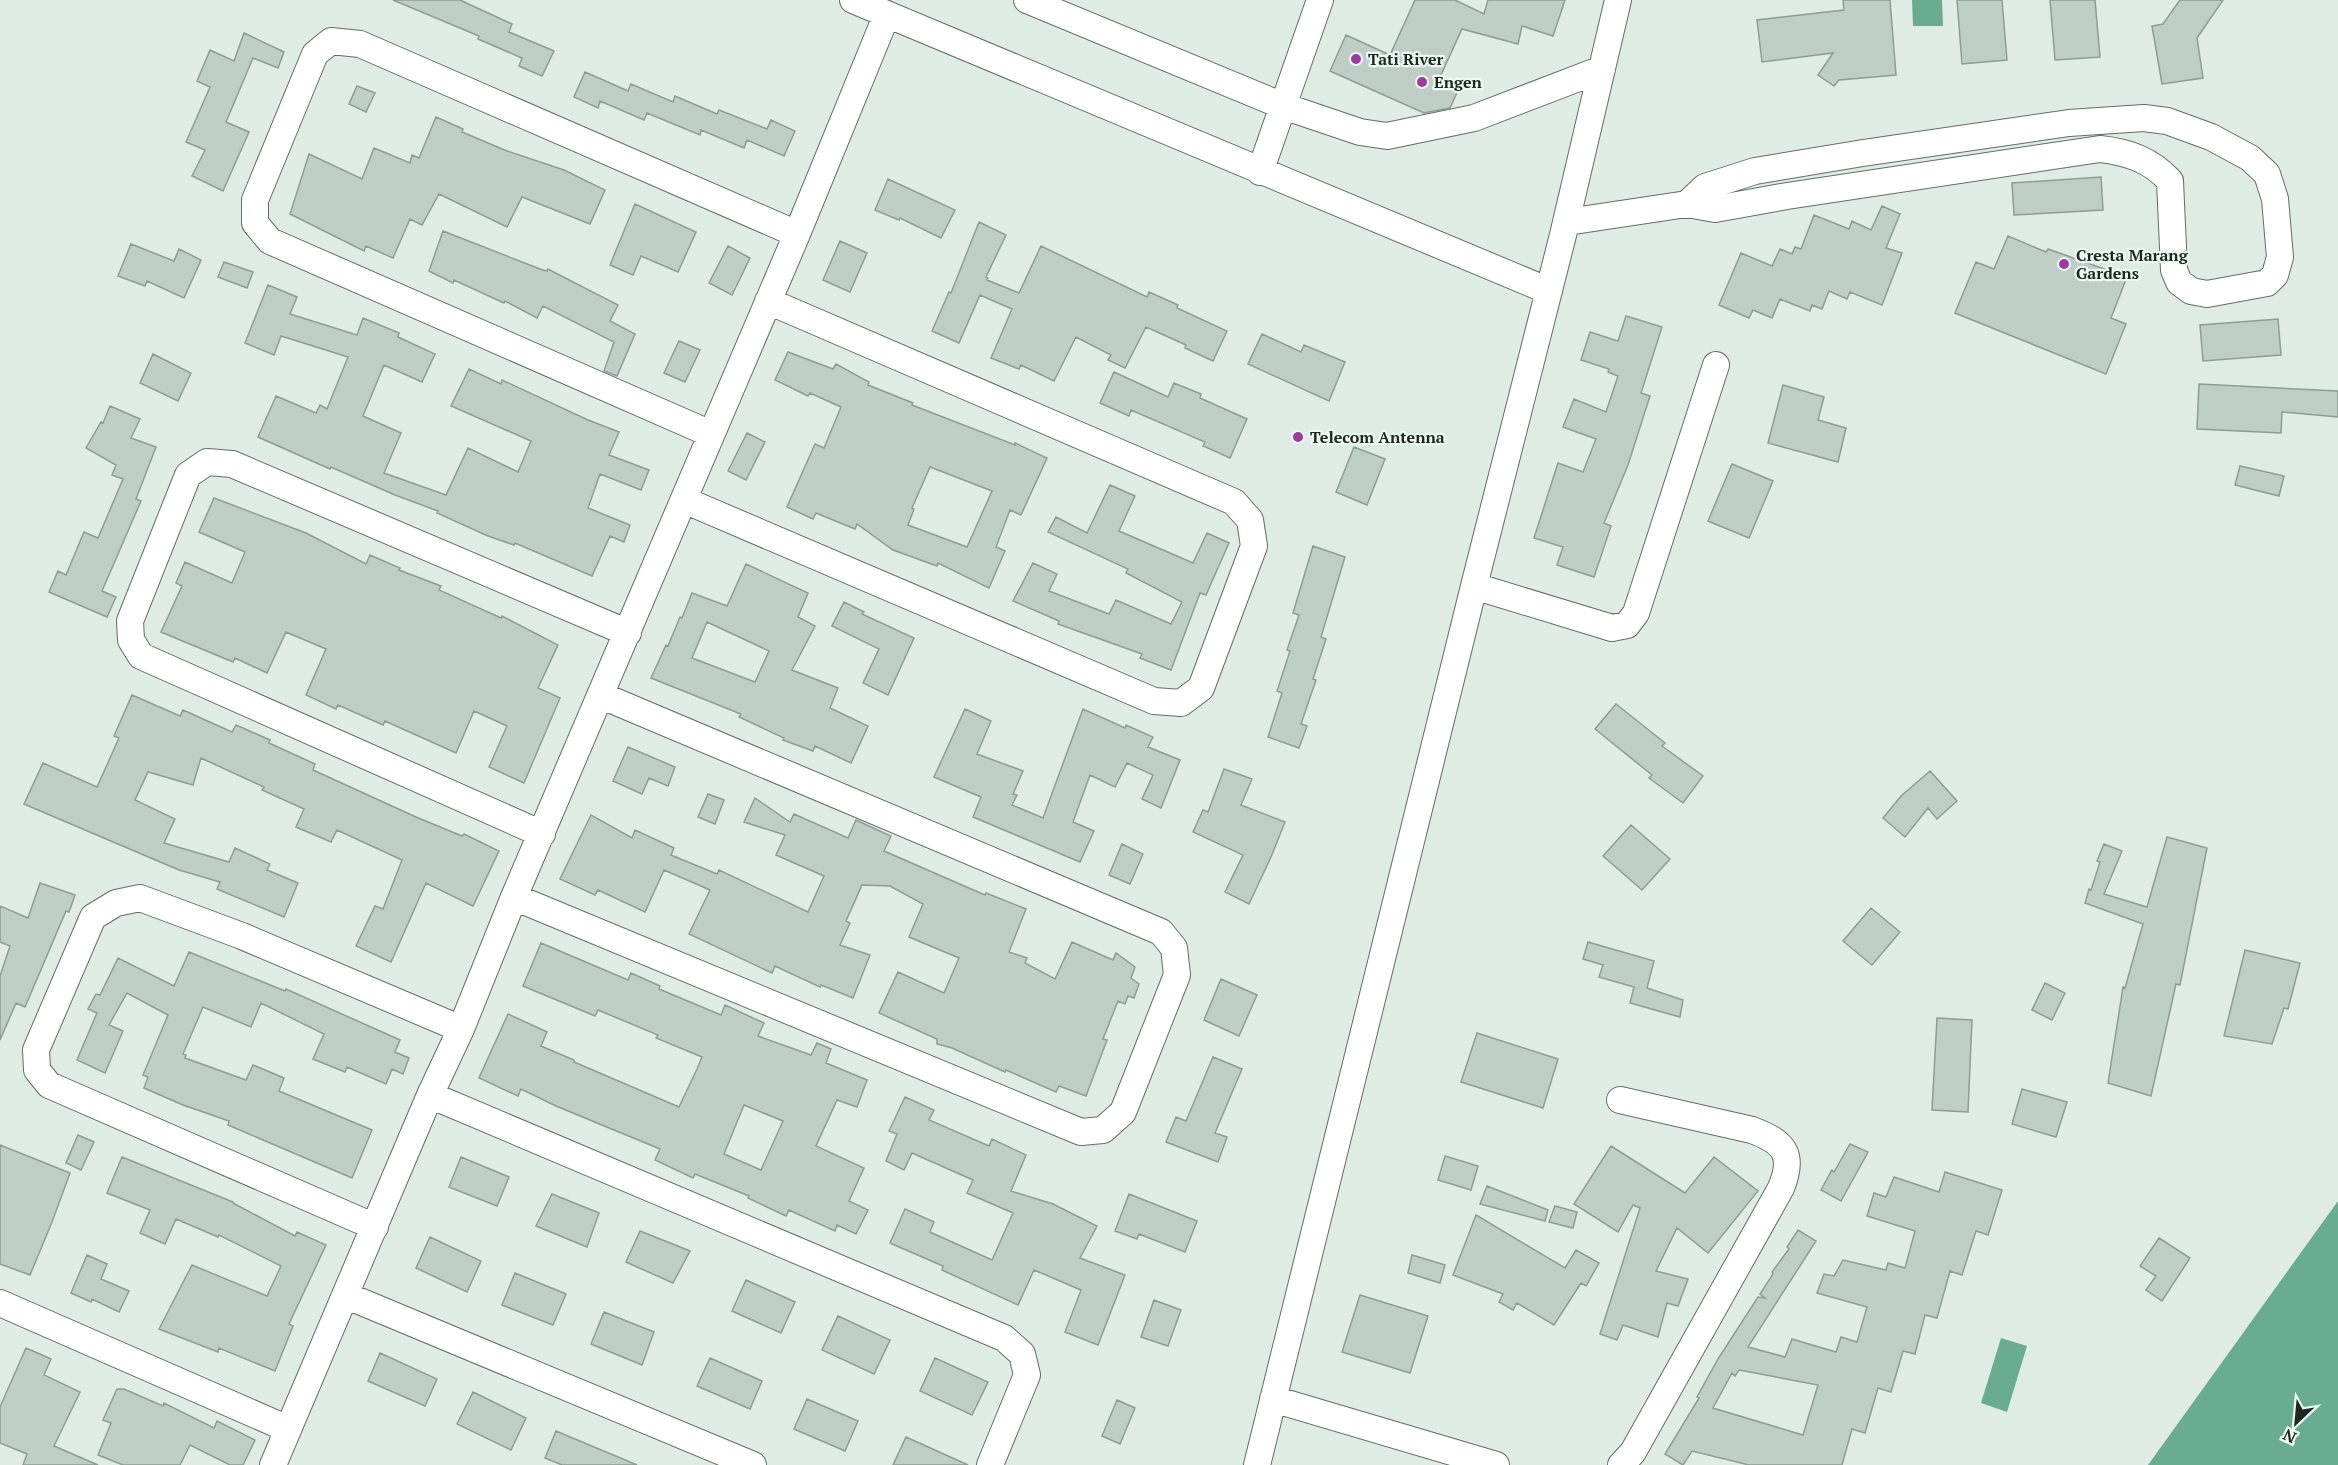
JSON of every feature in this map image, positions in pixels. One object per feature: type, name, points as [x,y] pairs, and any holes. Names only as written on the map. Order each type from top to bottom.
[{"type":"street","points":[[853,0],[1549,291]]},
{"type":"street","points":[[1260,172],[1320,0]]},
{"type":"street","points":[[1257,1465],[1473,586],[1549,291],[1618,0]]},
{"type":"street","points":[[1036,2],[1283,106],[1360,132],[1387,136],[1474,118],[1602,69]]},
{"type":"street","points":[[273,1465],[430,1095],[461,1029],[514,897],[797,234],[887,14]]},
{"type":"street","points":[[711,434],[270,241],[255,223],[255,200],[315,54],[331,41],[360,44],[797,234]]},
{"type":"street","points":[[1566,222],[1687,204],[1715,209],[2100,149],[2122,152],[2157,167],[2170,181],[2174,270],[2179,282],[2191,291],[2207,294],[2267,283],[2275,275],[2280,257],[2276,199],[2267,174],[2250,158],[2211,137],[2167,121],[2144,118],[2069,123],[1755,171],[1705,187],[1687,204]]},
{"type":"street","points":[[684,500],[1154,701],[1181,703],[1201,688],[1254,546],[1250,520],[1234,502],[768,301]]},
{"type":"street","points":[[1473,586],[1612,628],[1628,625],[1636,613],[1716,365]]},
{"type":"street","points":[[542,834],[141,656],[131,640],[130,621],[189,475],[207,462],[232,464],[628,633]]},
{"type":"street","points":[[514,897],[1081,1132],[1103,1130],[1123,1112],[1178,975],[1174,948],[1161,932],[600,695]]},
{"type":"street","points":[[375,1227],[49,1085],[37,1070],[36,1050],[93,917],[116,903],[140,898],[242,936],[461,1029]]},
{"type":"street","points":[[430,1095],[1004,1338],[1022,1354],[1027,1375],[990,1465]]},
{"type":"street","points":[[1620,1101],[1752,1130],[1770,1137],[1782,1147],[1788,1161],[1787,1173],[1781,1188],[1633,1452],[1622,1465]]},
{"type":"street","points":[[345,1295],[753,1465]]},
{"type":"street","points":[[0,1303],[288,1429]]},
{"type":"street","points":[[1273,1399],[1496,1465]]},
{"type":"shaded area","points":[[1912,0],[1942,0],[1943,26],[1913,26]]},
{"type":"shaded area","points":[[2338,1201],[2338,1465],[2148,1465],[2166,1440]]},
{"type":"shaded area","points":[[2001,1338],[2027,1346],[2007,1412],[1981,1403]]},
{"type":"building","points":[[393,0],[460,0],[512,24],[509,32],[554,51],[542,76],[519,66],[522,58],[478,39],[479,36]]},
{"type":"building","points":[[1415,0],[1455,0],[1484,14],[1488,0],[1565,0],[1553,36],[1522,26],[1518,44],[1462,29],[1440,77],[1460,86],[1450,108],[1424,113],[1330,71],[1346,35],[1390,55]]},
{"type":"building","points":[[1843,0],[1890,0],[1896,75],[1839,80],[1834,86],[1818,75],[1833,53],[1762,62],[1757,20],[1844,10]]},
{"type":"building","points":[[1957,0],[2002,0],[2007,60],[1962,64]]},
{"type":"building","points":[[2050,0],[2095,0],[2100,57],[2055,60]]},
{"type":"building","points":[[2180,0],[2223,0],[2197,38],[2203,78],[2162,84],[2152,26],[2163,24]]},
{"type":"building","points":[[244,33],[284,52],[278,68],[253,58],[226,122],[249,132],[223,191],[192,176],[205,150],[186,142],[210,87],[197,81],[210,50],[234,61]]},
{"type":"building","points":[[585,72],[628,91],[631,84],[673,102],[675,96],[717,114],[719,110],[767,129],[771,120],[795,131],[784,156],[747,140],[744,148],[701,130],[700,135],[647,113],[644,120],[600,101],[598,108],[574,97]]},
{"type":"building","points":[[357,86],[375,93],[366,112],[349,104]]},
{"type":"building","points":[[436,117],[463,129],[462,132],[507,151],[564,170],[605,190],[590,224],[522,197],[507,227],[439,194],[422,225],[410,219],[393,258],[366,246],[364,251],[290,214],[309,154],[362,179],[374,148],[410,163],[412,155],[419,158]]},
{"type":"building","points":[[2101,177],[2103,210],[2014,215],[2012,183]]},
{"type":"building","points":[[888,179],[955,210],[941,238],[900,218],[899,220],[875,210]]},
{"type":"building","points":[[635,204],[696,232],[678,272],[641,256],[633,275],[610,265]]},
{"type":"building","points":[[1882,206],[1900,214],[1886,248],[1902,253],[1882,305],[1850,292],[1847,299],[1829,291],[1822,309],[1812,305],[1810,311],[1780,299],[1772,318],[1753,310],[1749,318],[1719,305],[1741,253],[1772,266],[1780,249],[1792,254],[1795,247],[1801,249],[1814,215],[1849,229],[1852,221],[1871,230]]},
{"type":"building","points":[[979,222],[1006,235],[986,277],[987,280],[1019,293],[1041,246],[1147,297],[1149,292],[1178,305],[1177,308],[1227,331],[1213,361],[1185,348],[1186,345],[1146,327],[1125,368],[1108,360],[1111,355],[1076,337],[1054,381],[1021,365],[1019,369],[991,358],[1012,309],[980,295],[959,343],[932,331],[949,292],[951,293]]},
{"type":"building","points":[[443,231],[540,269],[547,271],[548,269],[618,305],[610,321],[635,334],[617,376],[604,371],[614,342],[543,306],[537,318],[505,301],[504,303],[454,280],[453,283],[429,271]]},
{"type":"building","points":[[2008,236],[2046,252],[2048,249],[2127,277],[2111,318],[2126,324],[2106,374],[1955,313],[1976,262],[1994,269]]},
{"type":"building","points":[[840,241],[867,253],[850,292],[823,280]]},
{"type":"building","points":[[131,244],[174,261],[179,249],[201,260],[184,298],[147,281],[145,286],[118,276]]},
{"type":"building","points":[[728,246],[750,258],[732,295],[709,283]]},
{"type":"building","points":[[224,262],[253,272],[247,288],[218,277]]},
{"type":"building","points":[[268,285],[297,297],[290,314],[357,335],[363,318],[399,333],[398,337],[435,354],[422,382],[384,365],[363,416],[401,433],[384,473],[446,495],[468,448],[518,472],[531,441],[451,406],[469,369],[501,384],[502,380],[619,432],[609,455],[649,470],[641,490],[600,474],[588,508],[630,525],[624,542],[610,536],[592,576],[515,543],[514,545],[488,536],[437,513],[438,511],[331,467],[330,469],[258,437],[276,396],[316,413],[320,405],[327,409],[348,357],[281,336],[274,355],[245,343]]},
{"type":"building","points":[[1626,316],[1662,327],[1641,393],[1650,396],[1628,465],[1604,523],[1611,526],[1594,577],[1557,565],[1563,547],[1534,538],[1558,463],[1583,472],[1596,439],[1563,427],[1574,399],[1606,412],[1618,376],[1608,372],[1609,369],[1581,360],[1590,332],[1618,341]]},
{"type":"building","points":[[2278,319],[2281,355],[2203,361],[2200,325]]},
{"type":"building","points":[[1262,334],[1301,352],[1304,345],[1345,362],[1329,401],[1248,364]]},
{"type":"building","points":[[679,341],[700,350],[685,382],[664,373]]},
{"type":"building","points":[[788,352],[833,369],[836,364],[869,382],[868,385],[913,403],[912,405],[1015,445],[1015,443],[1047,458],[1021,515],[1010,510],[996,547],[1005,551],[989,588],[938,563],[937,566],[893,550],[857,524],[855,529],[816,513],[813,519],[787,507],[815,444],[824,448],[841,407],[810,393],[808,396],[775,380]],"holes":[[[930,467],[992,491],[967,547],[908,525],[914,509],[912,508]]]},
{"type":"building","points":[[153,354],[191,373],[178,401],[140,383]]},
{"type":"building","points":[[1114,372],[1168,397],[1174,383],[1201,394],[1200,398],[1247,419],[1230,458],[1203,446],[1205,442],[1131,410],[1129,416],[1100,403]]},
{"type":"building","points":[[2199,384],[2338,391],[2338,417],[2282,412],[2281,433],[2197,429]]},
{"type":"building","points":[[1783,385],[1824,397],[1818,420],[1846,428],[1838,462],[1768,443]]},
{"type":"building","points":[[110,406],[140,419],[131,438],[156,447],[136,499],[141,501],[102,591],[116,597],[107,617],[49,592],[58,571],[66,575],[84,532],[98,538],[123,479],[112,475],[116,465],[86,448],[101,422],[103,423]]},
{"type":"building","points":[[747,433],[765,442],[746,480],[728,471]]},
{"type":"building","points":[[1354,447],[1385,459],[1367,505],[1336,492]]},
{"type":"building","points":[[1732,464],[1773,481],[1749,538],[1708,521]]},
{"type":"building","points":[[2240,466],[2284,476],[2279,496],[2235,485]]},
{"type":"building","points":[[1110,485],[1135,496],[1119,531],[1193,563],[1207,533],[1229,543],[1206,595],[1200,593],[1171,670],[1140,658],[1142,654],[1058,624],[1059,621],[1013,601],[1033,563],[1057,574],[1049,591],[1109,614],[1116,600],[1171,624],[1182,602],[1126,573],[1128,569],[1048,532],[1056,517],[1087,533]]},
{"type":"building","points":[[214,498],[306,533],[366,564],[370,555],[400,568],[399,570],[441,586],[439,590],[501,618],[502,616],[558,645],[538,688],[560,698],[524,783],[489,767],[507,726],[474,711],[456,753],[385,721],[383,725],[338,705],[336,709],[306,695],[326,649],[286,632],[267,673],[235,658],[233,662],[161,632],[182,586],[176,583],[185,562],[232,583],[245,552],[199,532]]},
{"type":"building","points":[[1313,546],[1345,557],[1321,637],[1326,639],[1313,679],[1316,680],[1301,724],[1307,726],[1299,748],[1268,737],[1282,693],[1277,691],[1290,651],[1287,650],[1299,615],[1293,613]]},
{"type":"building","points":[[746,564],[808,593],[798,617],[815,626],[792,670],[838,688],[830,708],[868,726],[851,763],[815,746],[813,751],[783,740],[784,738],[739,717],[741,714],[651,678],[680,617],[682,618],[692,593],[727,606]],"holes":[[[707,622],[769,651],[755,682],[692,658]]]},
{"type":"building","points":[[844,602],[864,612],[862,614],[914,638],[888,695],[863,683],[879,649],[832,626]]},
{"type":"building","points":[[132,695],[180,716],[183,710],[232,732],[236,725],[315,764],[313,770],[416,817],[462,836],[464,834],[499,851],[473,906],[426,883],[391,962],[356,946],[375,906],[383,909],[402,860],[337,830],[331,842],[296,827],[304,809],[262,790],[264,787],[201,758],[193,785],[148,772],[135,800],[175,819],[164,843],[229,862],[235,848],[270,864],[267,870],[298,883],[284,917],[217,889],[220,882],[179,870],[24,804],[43,763],[97,787],[119,738],[114,736]]},
{"type":"building","points":[[1616,704],[1665,743],[1662,746],[1703,776],[1683,803],[1649,778],[1652,775],[1595,729]]},
{"type":"building","points":[[965,709],[991,721],[977,754],[1023,771],[1013,794],[1017,795],[1012,805],[1043,818],[1083,709],[1125,728],[1126,725],[1153,737],[1148,747],[1180,760],[1161,808],[1142,799],[1153,775],[1127,763],[1115,787],[1090,775],[1073,822],[1094,831],[1080,862],[973,817],[981,797],[934,777]]},
{"type":"building","points":[[628,747],[675,767],[668,786],[649,778],[642,794],[613,781]]},
{"type":"building","points":[[1224,769],[1252,779],[1241,805],[1285,822],[1249,904],[1225,892],[1243,855],[1193,832],[1203,810],[1208,812]]},
{"type":"building","points":[[1930,771],[1957,801],[1937,819],[1928,808],[1905,837],[1883,818],[1901,796]]},
{"type":"building","points":[[708,794],[724,800],[715,824],[698,817]]},
{"type":"building","points":[[755,798],[790,822],[794,814],[848,838],[856,820],[891,836],[884,851],[985,895],[986,893],[1026,909],[1009,952],[1027,958],[1025,963],[1055,979],[1072,942],[1113,960],[1116,953],[1135,967],[1131,978],[1139,984],[1134,998],[1128,996],[1125,1004],[1118,1001],[1103,1039],[1107,1040],[1086,1096],[1059,1086],[1056,1092],[1006,1070],[1005,1072],[952,1048],[937,1044],[937,1039],[879,1013],[898,972],[944,993],[959,958],[909,937],[923,904],[890,886],[862,885],[846,921],[850,923],[840,945],[870,955],[853,998],[821,985],[820,987],[775,966],[772,973],[689,934],[710,890],[664,870],[645,912],[598,890],[595,895],[560,879],[591,815],[632,838],[635,830],[674,848],[671,855],[717,874],[719,870],[808,912],[824,876],[776,855],[785,835],[744,822]]},
{"type":"building","points":[[1631,825],[1670,859],[1642,890],[1603,856]]},
{"type":"building","points":[[2167,837],[2207,848],[2180,985],[2176,984],[2151,1096],[2108,1083],[2123,987],[2125,988],[2143,924],[2085,903],[2104,844],[2122,851],[2104,894],[2147,907]]},
{"type":"building","points":[[1122,844],[1143,854],[1130,884],[1109,875]]},
{"type":"building","points":[[40,883],[75,895],[25,1007],[16,1003],[0,1040],[0,976],[10,946],[0,942],[0,906],[28,918]]},
{"type":"building","points":[[1871,908],[1900,932],[1872,965],[1843,941]]},
{"type":"building","points":[[1588,942],[1654,961],[1647,988],[1683,1000],[1680,1017],[1630,1003],[1634,987],[1599,977],[1603,965],[1583,959]]},
{"type":"building","points":[[541,943],[628,980],[631,973],[660,986],[659,989],[721,1015],[725,1005],[764,1023],[758,1036],[811,1055],[817,1043],[831,1049],[826,1063],[867,1080],[857,1107],[837,1100],[816,1146],[864,1168],[849,1201],[868,1210],[856,1234],[837,1225],[835,1231],[789,1210],[786,1216],[748,1198],[749,1196],[695,1174],[693,1178],[655,1160],[660,1149],[521,1089],[518,1096],[479,1078],[508,1014],[547,1032],[541,1046],[679,1107],[702,1057],[656,1038],[658,1035],[598,1010],[595,1016],[523,986]],"holes":[[[744,1105],[783,1121],[761,1170],[724,1154]]]},
{"type":"building","points":[[2245,950],[2300,963],[2288,1009],[2284,1008],[2272,1044],[2224,1036]]},
{"type":"building","points":[[189,952],[285,991],[286,989],[400,1040],[395,1052],[409,1058],[403,1074],[392,1069],[386,1084],[347,1067],[345,1072],[313,1059],[324,1034],[261,1003],[251,1027],[203,1007],[183,1054],[186,1055],[185,1058],[246,1080],[253,1065],[284,1078],[279,1091],[372,1130],[352,1178],[228,1125],[229,1121],[144,1088],[148,1077],[143,1075],[168,1015],[127,993],[109,1025],[123,1031],[105,1073],[77,1060],[97,1013],[88,1009],[96,994],[100,995],[118,958],[174,986]]},
{"type":"building","points":[[1221,979],[1257,995],[1239,1036],[1204,1020]]},
{"type":"building","points":[[2045,983],[2065,993],[2052,1020],[2032,1010]]},
{"type":"building","points":[[1937,1018],[1972,1020],[1968,1112],[1932,1110]]},
{"type":"building","points":[[1477,1033],[1558,1059],[1543,1108],[1461,1082]]},
{"type":"building","points":[[1213,1057],[1242,1069],[1215,1133],[1227,1137],[1218,1162],[1166,1142],[1176,1117],[1186,1121]]},
{"type":"building","points":[[2022,1089],[2067,1102],[2056,1137],[2012,1124]]},
{"type":"building","points":[[905,1097],[934,1110],[929,1120],[989,1146],[992,1139],[1026,1155],[1011,1191],[1053,1204],[1097,1226],[1080,1258],[1125,1275],[1098,1345],[1065,1332],[1081,1290],[1034,1270],[1018,1305],[942,1270],[943,1266],[890,1243],[905,1209],[934,1222],[930,1232],[992,1260],[1013,1213],[967,1193],[973,1180],[912,1153],[904,1170],[886,1161],[897,1134],[889,1131]]},
{"type":"building","points":[[78,1135],[94,1142],[81,1170],[66,1163]]},
{"type":"building","points":[[1850,1144],[1868,1152],[1841,1201],[1821,1190]]},
{"type":"building","points":[[0,1145],[70,1173],[30,1275],[0,1264]]},
{"type":"building","points":[[1611,1146],[1685,1193],[1714,1157],[1758,1191],[1708,1253],[1677,1228],[1656,1271],[1688,1279],[1678,1306],[1667,1303],[1658,1337],[1623,1325],[1617,1340],[1600,1334],[1640,1208],[1633,1205],[1618,1232],[1574,1204]]},
{"type":"building","points":[[1445,1156],[1478,1166],[1471,1190],[1438,1180]]},
{"type":"building","points":[[122,1157],[233,1202],[295,1236],[297,1232],[326,1245],[289,1324],[293,1326],[275,1371],[219,1348],[218,1352],[159,1329],[192,1265],[267,1296],[281,1266],[219,1235],[218,1237],[176,1219],[165,1244],[140,1233],[150,1210],[107,1193]]},
{"type":"building","points":[[461,1157],[509,1177],[497,1206],[449,1187]]},
{"type":"building","points":[[1945,1172],[2002,1190],[1988,1235],[1976,1231],[1962,1275],[1950,1271],[1937,1318],[1925,1315],[1915,1354],[1903,1351],[1891,1392],[1878,1388],[1865,1433],[1852,1429],[1842,1465],[1749,1465],[1692,1451],[1683,1465],[1665,1454],[1699,1398],[1697,1397],[1718,1359],[1758,1297],[1765,1298],[1760,1294],[1773,1274],[1772,1272],[1789,1249],[1787,1247],[1798,1230],[1816,1241],[1748,1347],[1785,1357],[1792,1339],[1836,1352],[1841,1337],[1857,1342],[1867,1307],[1817,1293],[1824,1274],[1834,1276],[1843,1260],[1886,1270],[1888,1263],[1905,1268],[1915,1231],[1867,1216],[1874,1193],[1886,1197],[1894,1177],[1939,1192]],"holes":[[[1739,1370],[1818,1385],[1803,1435],[1713,1408],[1732,1373],[1735,1376]]]},
{"type":"building","points":[[1487,1186],[1548,1210],[1545,1221],[1480,1204]]},
{"type":"building","points":[[552,1194],[599,1213],[587,1247],[536,1226]]},
{"type":"building","points":[[1129,1194],[1197,1221],[1185,1252],[1139,1234],[1137,1239],[1115,1231]]},
{"type":"building","points":[[1555,1206],[1577,1212],[1573,1228],[1549,1222]]},
{"type":"building","points":[[1476,1215],[1565,1268],[1576,1250],[1599,1263],[1586,1286],[1581,1283],[1554,1325],[1517,1303],[1513,1310],[1499,1302],[1503,1294],[1453,1275]]},
{"type":"building","points":[[640,1231],[690,1251],[673,1283],[626,1262]]},
{"type":"building","points":[[430,1237],[481,1261],[467,1292],[416,1268]]},
{"type":"building","points":[[2159,1238],[2190,1258],[2162,1301],[2146,1290],[2156,1276],[2140,1266]]},
{"type":"building","points":[[87,1255],[107,1264],[101,1279],[129,1291],[119,1312],[92,1299],[91,1302],[71,1293]]},
{"type":"building","points":[[1412,1255],[1445,1265],[1440,1283],[1408,1273]]},
{"type":"building","points":[[515,1273],[566,1294],[553,1325],[502,1305]]},
{"type":"building","points":[[746,1280],[795,1302],[781,1333],[732,1311]]},
{"type":"building","points":[[1360,1295],[1428,1316],[1410,1373],[1342,1352]]},
{"type":"building","points":[[1154,1300],[1181,1310],[1168,1346],[1141,1337]]},
{"type":"building","points":[[604,1312],[654,1332],[642,1365],[591,1344]]},
{"type":"building","points":[[838,1316],[890,1340],[874,1374],[822,1350]]},
{"type":"building","points":[[26,1348],[51,1359],[44,1375],[80,1392],[54,1446],[98,1465],[23,1465],[27,1454],[0,1443],[0,1407]]},
{"type":"building","points":[[380,1353],[437,1379],[425,1406],[368,1381]]},
{"type":"building","points":[[710,1358],[762,1381],[750,1409],[697,1386]]},
{"type":"building","points":[[935,1358],[988,1382],[972,1415],[920,1391]]},
{"type":"building","points":[[117,1389],[124,1389],[163,1406],[164,1403],[214,1428],[217,1421],[255,1440],[243,1465],[230,1465],[190,1445],[180,1465],[123,1465],[98,1455],[111,1423],[103,1420]]},
{"type":"building","points":[[473,1392],[526,1418],[511,1450],[457,1424]]},
{"type":"building","points":[[807,1399],[858,1421],[845,1451],[794,1429]]},
{"type":"building","points":[[1117,1400],[1135,1408],[1120,1444],[1102,1436]]},
{"type":"building","points":[[556,1431],[637,1465],[562,1465],[545,1458]]},
{"type":"building","points":[[906,1437],[968,1465],[893,1465]]},
{"type":"place","name":"Tati River","points":[[1356,59]]},
{"type":"place","name":"Engen","points":[[1422,82]]},
{"type":"place","name":"Cresta Marang Gardens","points":[[2064,264]]},
{"type":"place","name":"Telecom Antenna","points":[[1298,437]]}]
